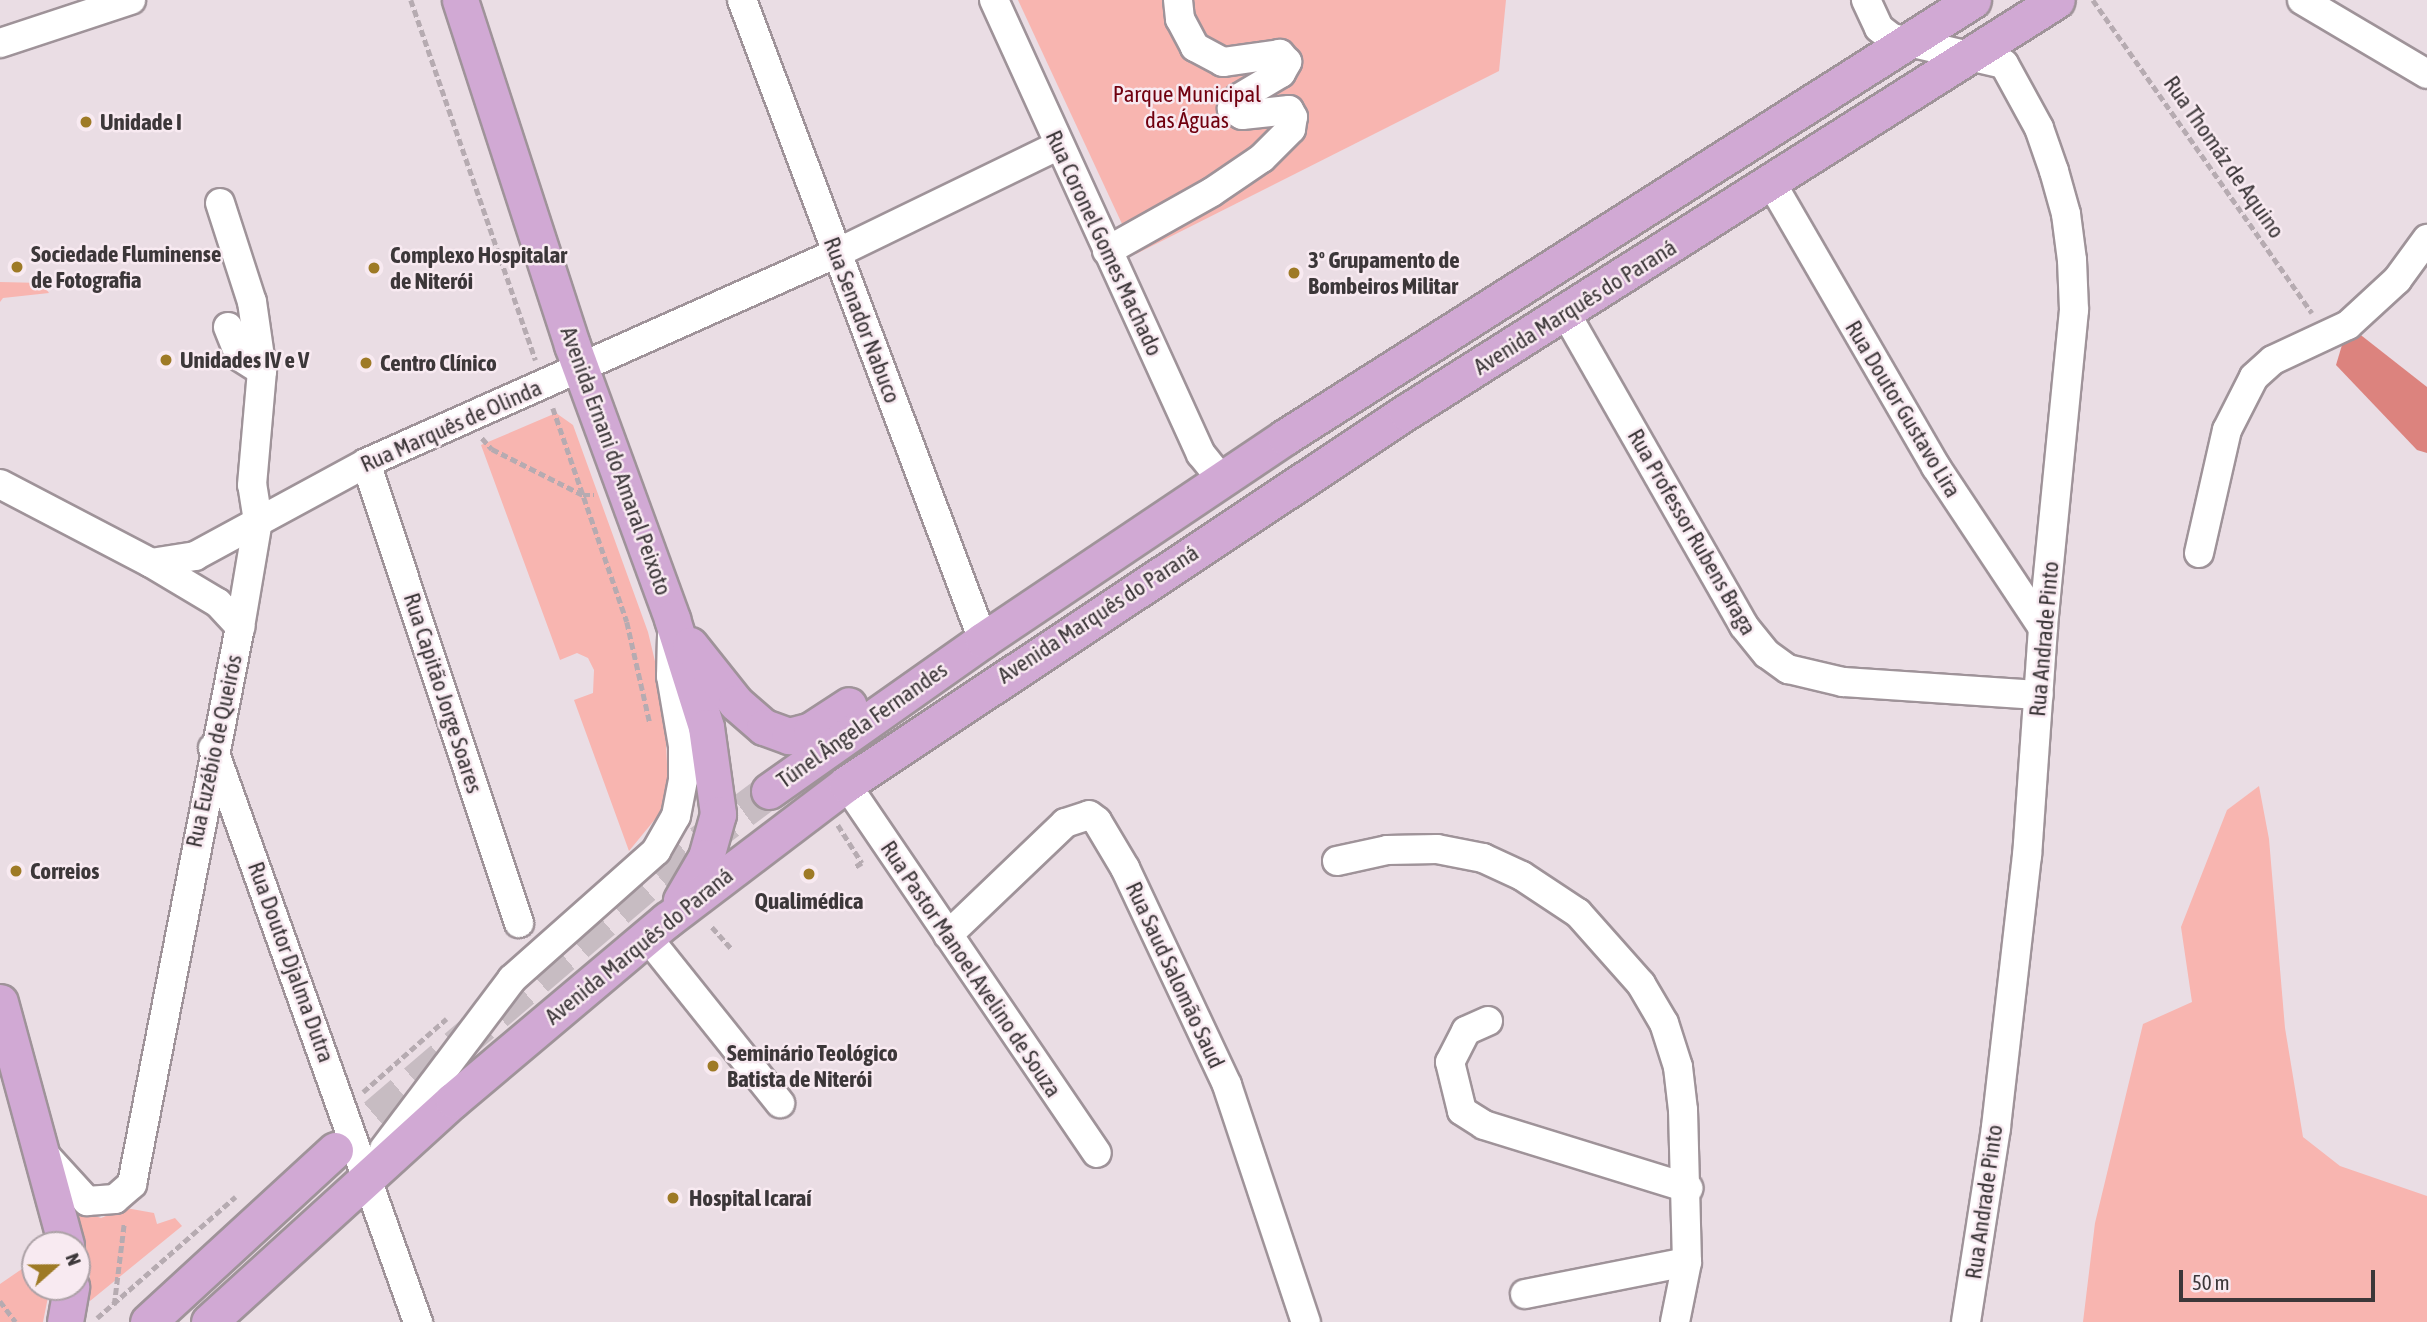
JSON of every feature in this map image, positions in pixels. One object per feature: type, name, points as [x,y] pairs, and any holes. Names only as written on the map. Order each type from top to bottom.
[{"type":"main road","name":"Avenida Ernani do Amaral Peixoto","points":[[460,0],[581,367],[673,618],[706,727],[718,814],[706,857],[657,928]]},
{"type":"main road","name":"Avenida Marquês do Paraná","points":[[955,660],[1222,480],[1376,361],[1909,43],[1973,0]]},
{"type":"main road","name":"Avenida Marquês do Paraná","points":[[209,1322],[368,1175],[657,928],[846,784],[1406,412],[1772,184],[2057,0]]},
{"type":"main road","points":[[1376,361],[1406,412]]},
{"type":"main road","points":[[1222,480],[1245,518]]},
{"type":"main road","points":[[673,618],[705,668],[736,703],[764,727],[789,736],[811,730],[910,666],[926,660],[955,660]]},
{"type":"main road","name":"Túnel Ângela Fernandes","points":[[769,791],[955,660]]},
{"type":"main road","points":[[0,1002],[62,1231]]},
{"type":"main road","points":[[149,1321],[335,1150]]},
{"type":"main road","points":[[65,1322],[69,1301]]},
{"type":"street","points":[[0,43],[131,0]]},
{"type":"street","name":"Rua Senador Nabuco","points":[[742,0],[983,640]]},
{"type":"street","name":"Rua Coronel Gomes Machado","points":[[994,0],[1201,454],[1222,480]]},
{"type":"street","points":[[1107,251],[1212,192],[1262,158],[1291,129],[1293,117],[1289,110],[1242,115],[1232,109],[1239,98],[1281,73],[1287,62],[1280,54],[1223,62],[1195,47],[1180,19],[1178,0]]},
{"type":"street","name":"Rua Andrade Pinto","points":[[1866,0],[1879,28],[1892,38],[2004,64],[2039,128],[2067,214],[2072,260],[2074,310],[2043,628],[2027,855],[1996,1128],[1966,1322]]},
{"type":"street","points":[[2302,0],[2427,74]]},
{"type":"street","name":"Rua Marquês de Olinda","points":[[151,563],[195,556],[366,463],[837,253],[1059,145]]},
{"type":"street","name":"Rua Doutor Gustavo Lira","points":[[1772,184],[1936,467],[2043,628]]},
{"type":"street","name":"Rua Euzébio de Queirós","points":[[122,1195],[135,1171],[258,521],[252,485],[262,371],[252,302],[220,203]]},
{"type":"street","points":[[2199,552],[2227,430],[2254,377],[2273,360],[2348,325],[2379,299],[2427,239]]},
{"type":"street","name":"Rua Professor Rubens Braga","points":[[1565,312],[1744,626],[1766,654],[1788,669],[1843,682],[2039,695]]},
{"type":"street","points":[[228,327],[240,357],[262,371]]},
{"type":"street","name":"Rua Capitão Jorge Soares","points":[[366,463],[519,923]]},
{"type":"street","points":[[0,484],[151,563],[218,603],[240,627]]},
{"type":"street","points":[[368,1175],[393,1132],[418,1107],[512,979],[656,852],[669,828],[683,780],[683,746],[671,676],[673,618]]},
{"type":"street","name":"Rua Doutor Djalma Dutra","points":[[214,748],[368,1175],[418,1322]]},
{"type":"street","name":"Rua Pastor Manoel Avelino de Souza","points":[[846,784],[1097,1153]]},
{"type":"street","name":"Rua Saud Salomão Saud","points":[[948,935],[1065,823],[1089,815],[1097,821],[1131,880],[1227,1085],[1306,1322]]},
{"type":"street","points":[[196,839],[225,829],[246,837]]},
{"type":"street","points":[[1337,860],[1387,850],[1437,849],[1483,858],[1522,876],[1578,913],[1641,984],[1664,1023],[1678,1067],[1688,1188],[1687,1262],[1675,1322]]},
{"type":"street","points":[[657,928],[780,1103]]},
{"type":"street","points":[[1488,1021],[1466,1031],[1450,1062],[1462,1111],[1484,1125],[1688,1188]]},
{"type":"street","points":[[42,1152],[72,1189],[88,1201],[106,1202],[122,1195]]},
{"type":"street","points":[[1525,1294],[1687,1262]]},
{"type":"path","points":[[411,0],[627,622],[643,704],[653,731]]},
{"type":"path","name":"Rua Thomáz de Aquino","points":[[2093,0],[2327,334]]},
{"type":"path","points":[[465,419],[492,449],[583,495],[627,494]]},
{"type":"path","points":[[845,835],[862,863],[854,869]]},
{"type":"path","points":[[714,925],[733,950]]},
{"type":"path","points":[[90,1322],[114,1306],[246,1187]]},
{"type":"path","points":[[114,1306],[126,1208],[122,1195]]},
{"type":"path","points":[[0,1300],[16,1322]]},
{"type":"green space","name":"Parque Municipal das Águas","points":[[1018,0],[1506,0],[1499,71],[1136,254]]},
{"type":"green space","points":[[0,282],[42,283],[49,293],[3,298],[0,302]]},
{"type":"green space","points":[[556,413],[573,425],[648,632],[664,699],[668,786],[661,812],[629,851],[574,700],[593,693],[594,670],[588,658],[577,653],[560,660],[481,445]]},
{"type":"green space","points":[[2259,786],[2269,839],[2285,1028],[2303,1137],[2340,1166],[2427,1196],[2427,1322],[2083,1322],[2095,1223],[2143,1024],[2192,1002],[2181,927],[2227,810]]},
{"type":"green space","points":[[70,1207],[101,1218],[126,1208],[154,1213],[157,1224],[175,1218],[182,1226],[91,1300],[91,1231],[77,1231]]},
{"type":"green space","points":[[21,1270],[21,1301],[47,1301],[43,1322],[0,1322],[0,1284]]},
{"type":"shaded area","points":[[2348,325],[2427,387],[2427,453],[2417,450],[2336,365]]},
{"type":"tunnel","points":[[335,1150],[658,874],[769,791]]},
{"type":"place","name":"Unidade I","points":[[86,122]]},
{"type":"place","name":"Sociedade Fluminense de Fotografia","points":[[17,267]]},
{"type":"place","name":"Complexo Hospitalar de Niterói","points":[[374,268]]},
{"type":"place","name":"3º Grupamento de Bombeiros Militar","points":[[1294,273]]},
{"type":"place","name":"Unidades IV e V","points":[[166,360]]},
{"type":"place","name":"Centro Clínico","points":[[366,363]]},
{"type":"place","name":"Correios","points":[[16,871]]},
{"type":"place","name":"Qualimédica","points":[[809,874]]},
{"type":"place","name":"Seminário Teológico Batista de Niterói","points":[[713,1066]]},
{"type":"place","name":"Hospital Icaraí","points":[[673,1198]]}]
